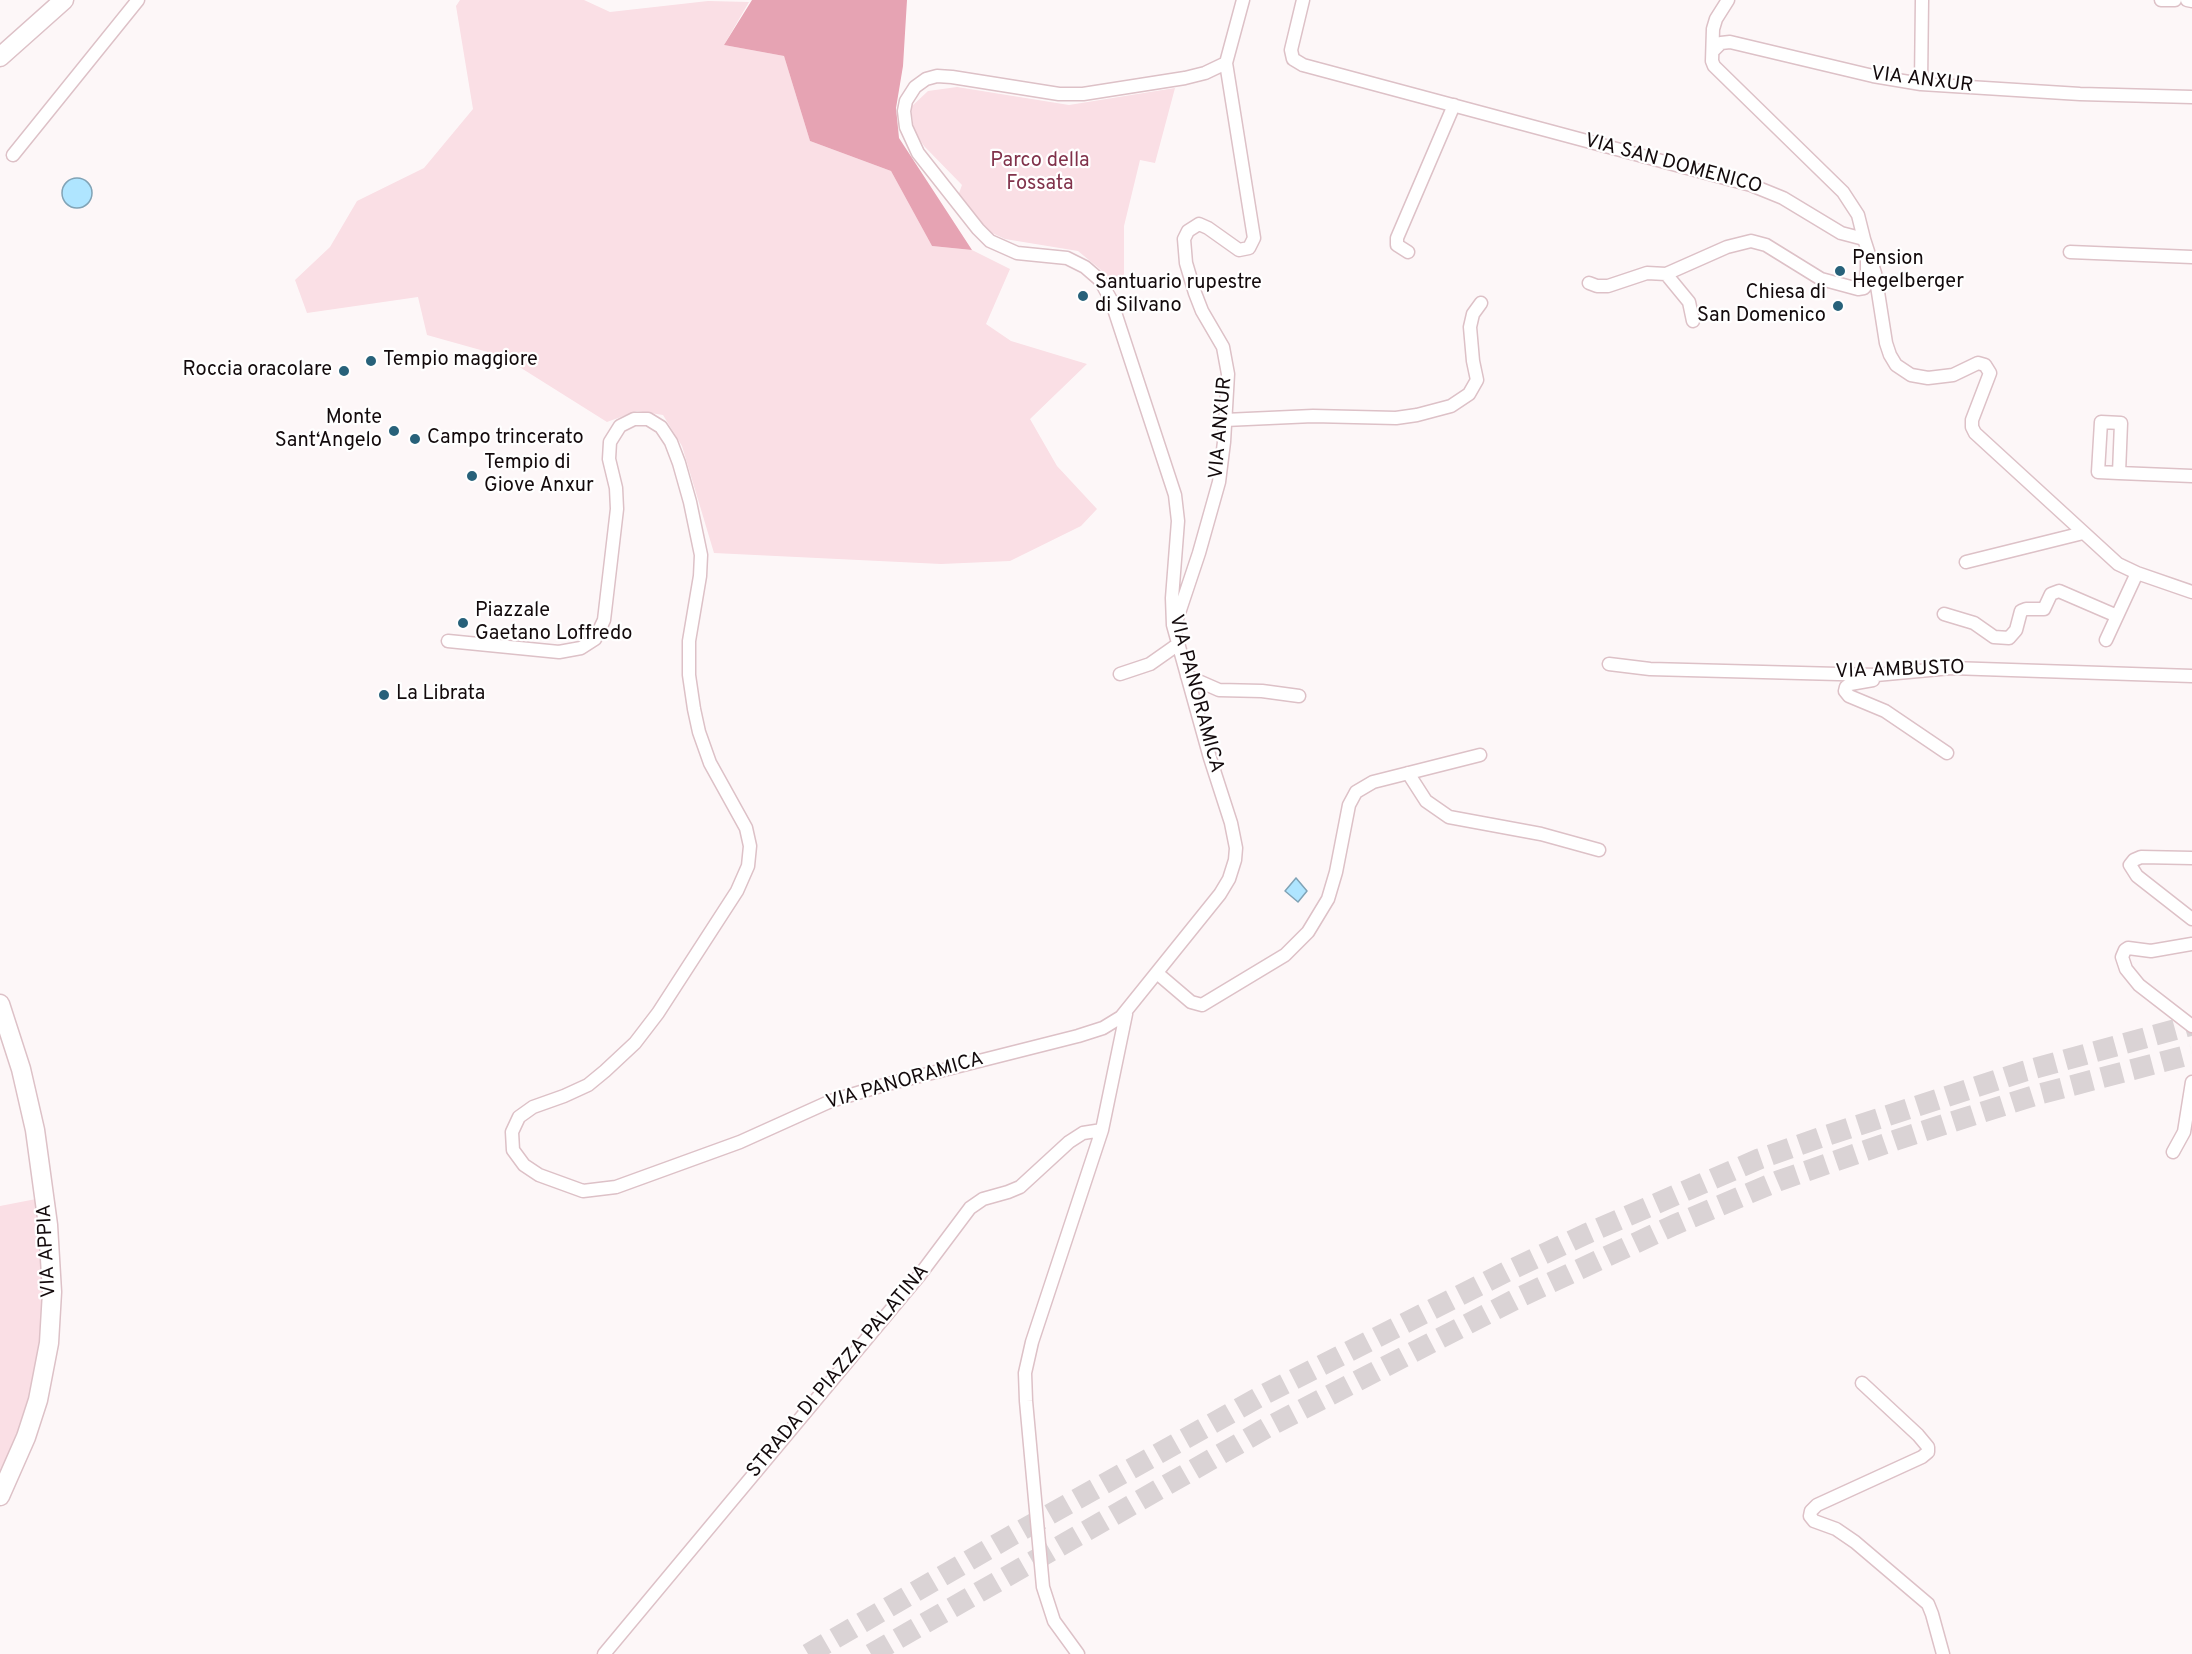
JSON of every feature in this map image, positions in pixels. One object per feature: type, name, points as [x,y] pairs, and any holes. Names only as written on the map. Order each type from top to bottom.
[{"type":"main road","points":[[0,57],[64,0]]},
{"type":"main road","name":"VIA APPIA","points":[[0,1004],[21,1069],[36,1138],[48,1225],[52,1284],[49,1343],[38,1400],[26,1437],[0,1496]]},
{"type":"street","points":[[14,155],[138,0]]},
{"type":"street","name":"VIA ANXUR","points":[[1173,629],[1214,501],[1221,465],[1228,374],[1225,353],[1197,299],[1187,270],[1183,243],[1188,231],[1199,224],[1239,250],[1249,248],[1254,241],[1226,63],[1244,0]]},
{"type":"street","name":"VIA SAN DOMENICO","points":[[1303,0],[1290,50],[1296,61],[1306,66],[1759,187],[1783,198],[1840,233],[1865,244]]},
{"type":"street","points":[[1728,0],[1714,24],[1712,61],[1718,70],[1844,192],[1858,215],[1865,244],[1874,265],[1886,343],[1893,360],[1911,375],[1928,378],[1953,375],[1978,363],[1986,365],[1990,370],[1990,377],[1972,420],[1973,431],[2118,564],[2192,592]]},
{"type":"street","points":[[1922,0],[1922,84]]},
{"type":"street","points":[[2162,0],[2175,0]]},
{"type":"street","points":[[2187,0],[2192,2]]},
{"type":"street","name":"VIA ANXUR","points":[[1714,50],[1721,44],[1730,42],[1873,76],[1922,84],[2087,95],[2192,96]]},
{"type":"street","name":"VIA PANORAMICA","points":[[448,641],[559,652],[581,648],[595,639],[604,620],[617,509],[609,459],[610,442],[620,426],[634,419],[648,419],[661,427],[679,464],[701,555],[700,576],[689,641],[689,675],[694,709],[710,763],[746,828],[750,846],[749,862],[746,876],[737,891],[658,1013],[635,1043],[588,1085],[533,1107],[522,1113],[516,1121],[511,1138],[513,1150],[524,1165],[539,1175],[583,1191],[616,1187],[740,1142],[831,1101],[884,1085],[1091,1032],[1126,1014],[1225,886],[1236,860],[1231,823],[1173,629],[1172,598],[1178,521],[1175,495],[1107,291],[1100,280],[1071,260],[1059,256],[1017,253],[990,241],[918,153],[906,127],[904,111],[915,87],[926,79],[937,76],[952,76],[1059,94],[1083,94],[1195,76],[1226,63]]},
{"type":"street","points":[[1408,252],[1397,245],[1397,238],[1454,105]]},
{"type":"street","points":[[1589,283],[1608,286],[1647,273],[1666,274],[1733,245],[1756,242],[1767,245],[1821,279],[1843,286],[1861,288],[1867,284],[1865,244]]},
{"type":"street","points":[[2070,252],[2192,257]]},
{"type":"street","points":[[1666,274],[1689,302],[1693,321]]},
{"type":"street","points":[[1225,420],[1319,416],[1396,418],[1451,406],[1466,396],[1477,380],[1470,327],[1473,314],[1481,303]]},
{"type":"street","points":[[2119,473],[2192,476]]},
{"type":"street","points":[[1966,562],[2083,533]]},
{"type":"street","points":[[2106,640],[2137,573]]},
{"type":"street","points":[[1944,614],[1974,623],[1994,638],[2009,638],[2016,630],[2020,611],[2044,609],[2050,594],[2059,591],[2117,616]]},
{"type":"street","points":[[1120,674],[1150,664],[1177,645]]},
{"type":"street","name":"VIA AMBUSTO","points":[[1609,664],[1650,669],[1891,675],[1951,668],[2192,676]]},
{"type":"street","points":[[1891,675],[1850,684],[1845,691],[1848,696],[1885,711],[1947,753]]},
{"type":"street","points":[[1187,676],[1219,690],[1262,691],[1299,696]]},
{"type":"street","points":[[1157,973],[1191,1002],[1202,1005],[1292,950],[1313,925],[1330,892],[1353,796],[1366,785],[1480,755]]},
{"type":"street","points":[[1408,773],[1426,801],[1449,816],[1541,834],[1599,850]]},
{"type":"street","points":[[2192,858],[2141,857],[2130,865],[2137,876],[2192,919]]},
{"type":"street","points":[[2192,944],[2151,951],[2128,948],[2122,957],[2126,969],[2139,985],[2192,1026]]},
{"type":"street","points":[[1078,1654],[1054,1621],[1043,1587],[1025,1373],[1032,1342],[1102,1130],[1126,1014]]},
{"type":"street","points":[[2173,1152],[2184,1132],[2192,1082]]},
{"type":"street","name":"STRADA DI PIAZZA PALATINA","points":[[604,1654],[922,1272],[970,1208],[983,1199],[1020,1187],[1069,1142],[1083,1133],[1102,1130]]},
{"type":"street","points":[[1862,1383],[1918,1435],[1926,1444],[1928,1452],[1817,1505],[1811,1511],[1810,1516],[1814,1521],[1836,1529],[1855,1542],[1925,1602],[1932,1614],[1942,1654]]},
{"type":"green space","points":[[460,0],[584,0],[610,12],[708,1],[749,2],[724,45],[784,56],[810,141],[891,171],[932,246],[972,250],[1010,269],[986,324],[1011,341],[1087,364],[1030,419],[1057,466],[1097,509],[1081,526],[1010,561],[941,564],[714,553],[682,446],[663,415],[637,411],[607,422],[502,356],[427,335],[418,297],[307,313],[295,280],[330,247],[357,201],[424,168],[473,109],[456,6]]},
{"type":"green space","name":"Parco della Fossata","points":[[957,87],[1069,105],[1175,88],[1155,163],[1140,160],[1124,226],[1124,275],[1111,282],[1101,270],[1078,251],[1005,239],[992,233],[972,213],[958,196],[962,185],[924,146],[914,131],[911,107],[928,91]]},
{"type":"green space","points":[[36,1199],[42,1242],[46,1313],[35,1377],[0,1476],[0,1206]]},
{"type":"shaded area","points":[[752,0],[907,0],[903,66],[896,108],[899,138],[972,250],[932,246],[891,171],[810,141],[784,56],[724,45]]},
{"type":"water","points":[[77,178],[88,182],[92,193],[88,204],[77,208],[66,204],[62,193],[66,182]]},
{"type":"water","points":[[1296,878],[1307,891],[1298,902],[1285,891]]},
{"type":"tunnel","points":[[808,1654],[1011,1536],[1263,1395],[1586,1234],[1759,1159],[1822,1137],[2025,1071],[2192,1025]]},
{"type":"tunnel","points":[[871,1654],[1268,1427],[1520,1297],[1674,1225],[1778,1181],[1896,1140],[2036,1095],[2192,1054]]},
{"type":"place","name":"Pension Hegelberger","points":[[1840,271]]},
{"type":"place","name":"Santuario rupestre di Silvano","points":[[1083,296]]},
{"type":"place","name":"Chiesa di San Domenico","points":[[1838,306]]},
{"type":"place","name":"Tempio maggiore","points":[[371,361]]},
{"type":"place","name":"Roccia oracolare","points":[[344,371]]},
{"type":"place","name":"Monte Sant‘Angelo","points":[[394,431]]},
{"type":"place","name":"Campo trincerato","points":[[415,439]]},
{"type":"place","name":"Tempio di Giove Anxur","points":[[472,476]]},
{"type":"place","name":"Piazzale Gaetano Loffredo","points":[[463,623]]},
{"type":"place","name":"La Librata","points":[[384,695]]}]
